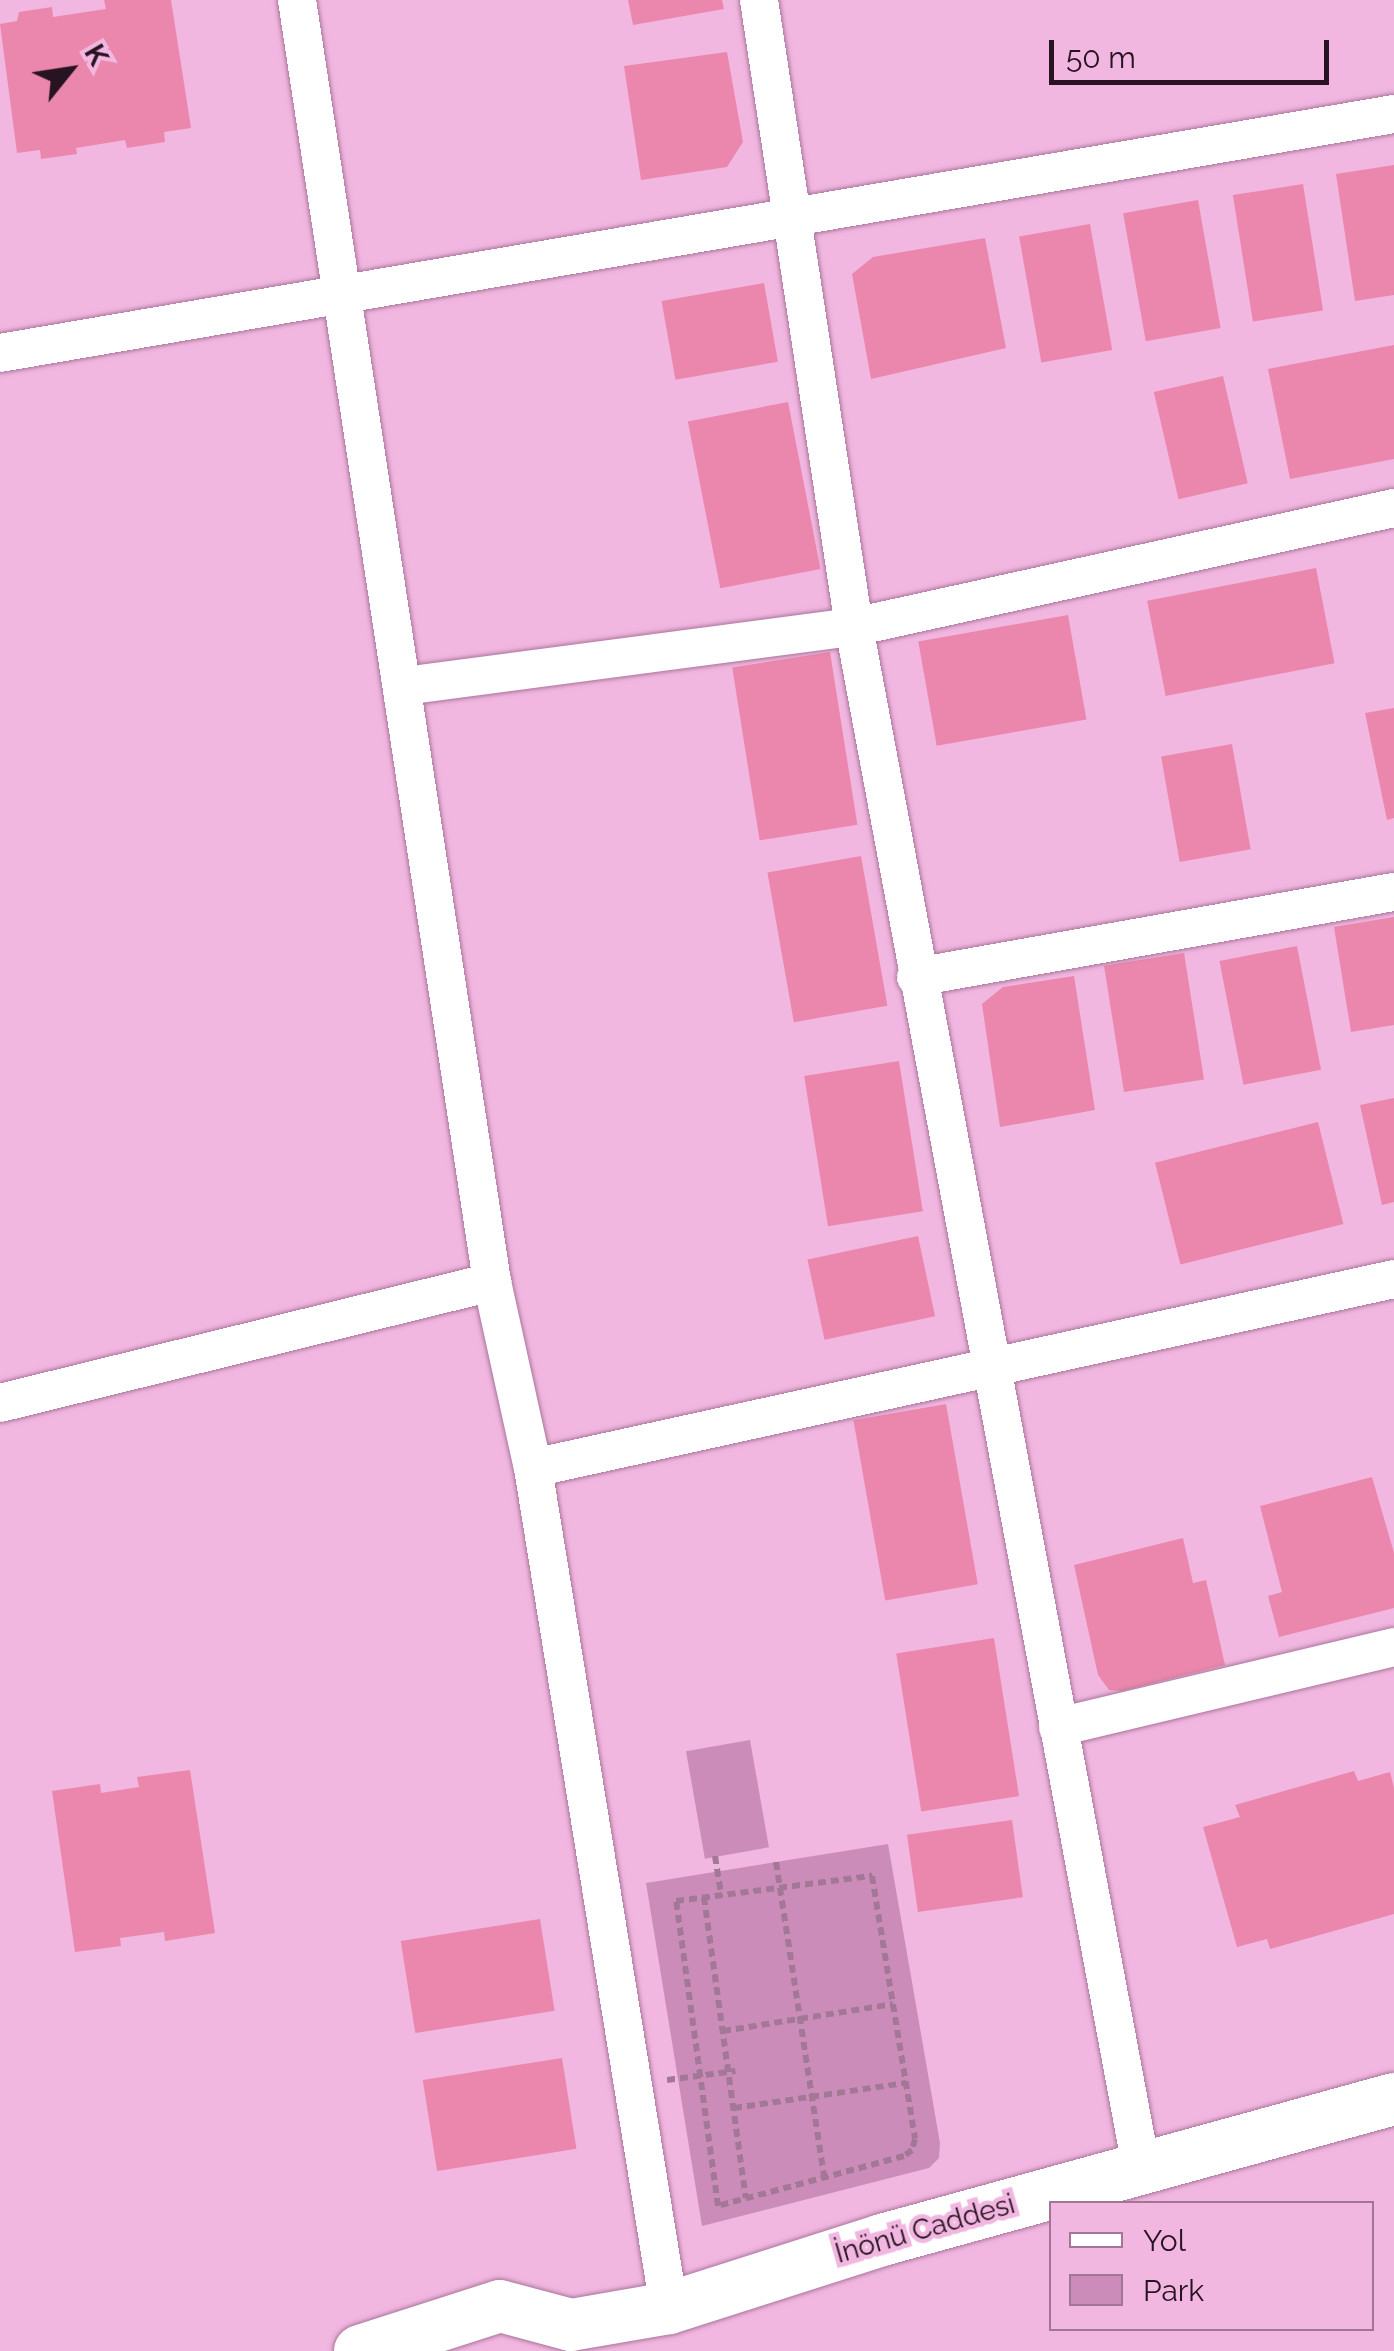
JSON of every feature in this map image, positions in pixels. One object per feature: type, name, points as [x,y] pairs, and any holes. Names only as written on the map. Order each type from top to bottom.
[{"type":"main road","name":"İnönü Caddesi","points":[[360,2351],[500,2306],[554,2338],[669,2308],[882,2240],[1394,2100]]},
{"type":"street","points":[[297,0],[345,294],[492,1282],[533,1468],[669,2308]]},
{"type":"street","points":[[760,0],[854,627],[916,977],[1142,2167]]},
{"type":"street","points":[[0,353],[1394,114]]},
{"type":"street","points":[[404,686],[854,627],[1394,508]]},
{"type":"street","points":[[916,977],[1394,892]]},
{"type":"street","points":[[533,1468],[1394,1278]]},
{"type":"street","points":[[0,1403],[492,1282]]},
{"type":"street","points":[[1058,1726],[1394,1648]]},
{"type":"path","points":[[715,1856],[720,1896]]},
{"type":"path","points":[[776,1862],[824,2178]]},
{"type":"path","points":[[872,1876],[915,2139],[912,2150],[904,2156],[718,2206],[676,1900],[780,1888],[872,1876]]},
{"type":"path","points":[[704,1897],[732,2072],[746,2198]]},
{"type":"path","points":[[723,2031],[893,2004]]},
{"type":"path","points":[[635,2084],[732,2072]]},
{"type":"path","points":[[734,2108],[906,2084]]},
{"type":"green space","points":[[750,1740],[769,1847],[705,1859],[686,1751]]},
{"type":"green space","points":[[888,1844],[940,2143],[939,2158],[929,2168],[702,2226],[646,1883]]},
{"type":"building","points":[[104,0],[171,0],[191,128],[164,132],[165,142],[127,148],[125,140],[76,148],[77,154],[41,159],[40,150],[17,153],[0,24],[17,21],[19,12],[52,7],[53,17],[106,9]]},
{"type":"building","points":[[628,0],[722,0],[724,9],[633,25]]},
{"type":"building","points":[[727,52],[743,142],[727,167],[641,180],[624,66]]},
{"type":"building","points":[[1394,165],[1394,295],[1355,301],[1336,174]]},
{"type":"building","points":[[1303,184],[1323,310],[1253,322],[1233,195]]},
{"type":"building","points":[[1198,200],[1221,328],[1146,341],[1123,213]]},
{"type":"building","points":[[1090,224],[1112,350],[1041,363],[1019,237]]},
{"type":"building","points":[[985,238],[1006,348],[871,379],[852,274],[873,257]]},
{"type":"building","points":[[764,283],[778,362],[675,380],[662,301]]},
{"type":"building","points":[[1394,345],[1394,459],[1290,479],[1268,369]]},
{"type":"building","points":[[1223,376],[1248,483],[1179,499],[1154,392]]},
{"type":"building","points":[[788,402],[820,569],[720,588],[688,421]]},
{"type":"building","points":[[1316,568],[1335,663],[1166,696],[1147,601]]},
{"type":"building","points":[[1068,615],[1086,719],[937,746],[918,641]]},
{"type":"building","points":[[830,652],[857,825],[760,840],[732,667]]},
{"type":"building","points":[[1394,708],[1394,818],[1387,820],[1365,713]]},
{"type":"building","points":[[1232,744],[1251,849],[1180,862],[1161,757]]},
{"type":"building","points":[[861,856],[887,1006],[794,1022],[767,872]]},
{"type":"building","points":[[1394,917],[1394,1025],[1351,1032],[1334,927]]},
{"type":"building","points":[[1297,946],[1321,1070],[1243,1085],[1219,961]]},
{"type":"building","points":[[1184,953],[1204,1079],[1124,1092],[1104,966]]},
{"type":"building","points":[[1074,976],[1095,1110],[1000,1127],[982,1004],[1003,987]]},
{"type":"building","points":[[899,1061],[923,1211],[828,1226],[804,1076]]},
{"type":"building","points":[[1394,1098],[1394,1202],[1382,1205],[1360,1105]]},
{"type":"building","points":[[1318,1122],[1343,1224],[1180,1265],[1155,1163]]},
{"type":"building","points":[[918,1236],[935,1316],[825,1340],[807,1259]]},
{"type":"building","points":[[946,1404],[978,1584],[885,1601],[853,1420]]},
{"type":"building","points":[[1372,1477],[1394,1553],[1394,1608],[1279,1637],[1268,1596],[1282,1592],[1260,1506]]},
{"type":"building","points":[[1183,1538],[1193,1583],[1206,1580],[1225,1665],[1122,1691],[1109,1690],[1098,1675],[1074,1565]]},
{"type":"building","points":[[994,1638],[1019,1796],[921,1812],[896,1653]]},
{"type":"building","points":[[190,1770],[215,1933],[165,1941],[164,1932],[120,1938],[121,1946],[75,1952],[52,1791],[100,1784],[101,1793],[139,1787],[137,1777]]},
{"type":"building","points":[[1354,1771],[1358,1781],[1390,1772],[1394,1788],[1394,1914],[1270,1949],[1267,1939],[1237,1947],[1203,1827],[1240,1817],[1235,1805]]},
{"type":"building","points":[[1012,1820],[1023,1897],[918,1912],[907,1835]]},
{"type":"building","points":[[540,1919],[555,2011],[415,2033],[401,1941]]},
{"type":"building","points":[[562,2058],[576,2149],[437,2171],[423,2080]]}]
